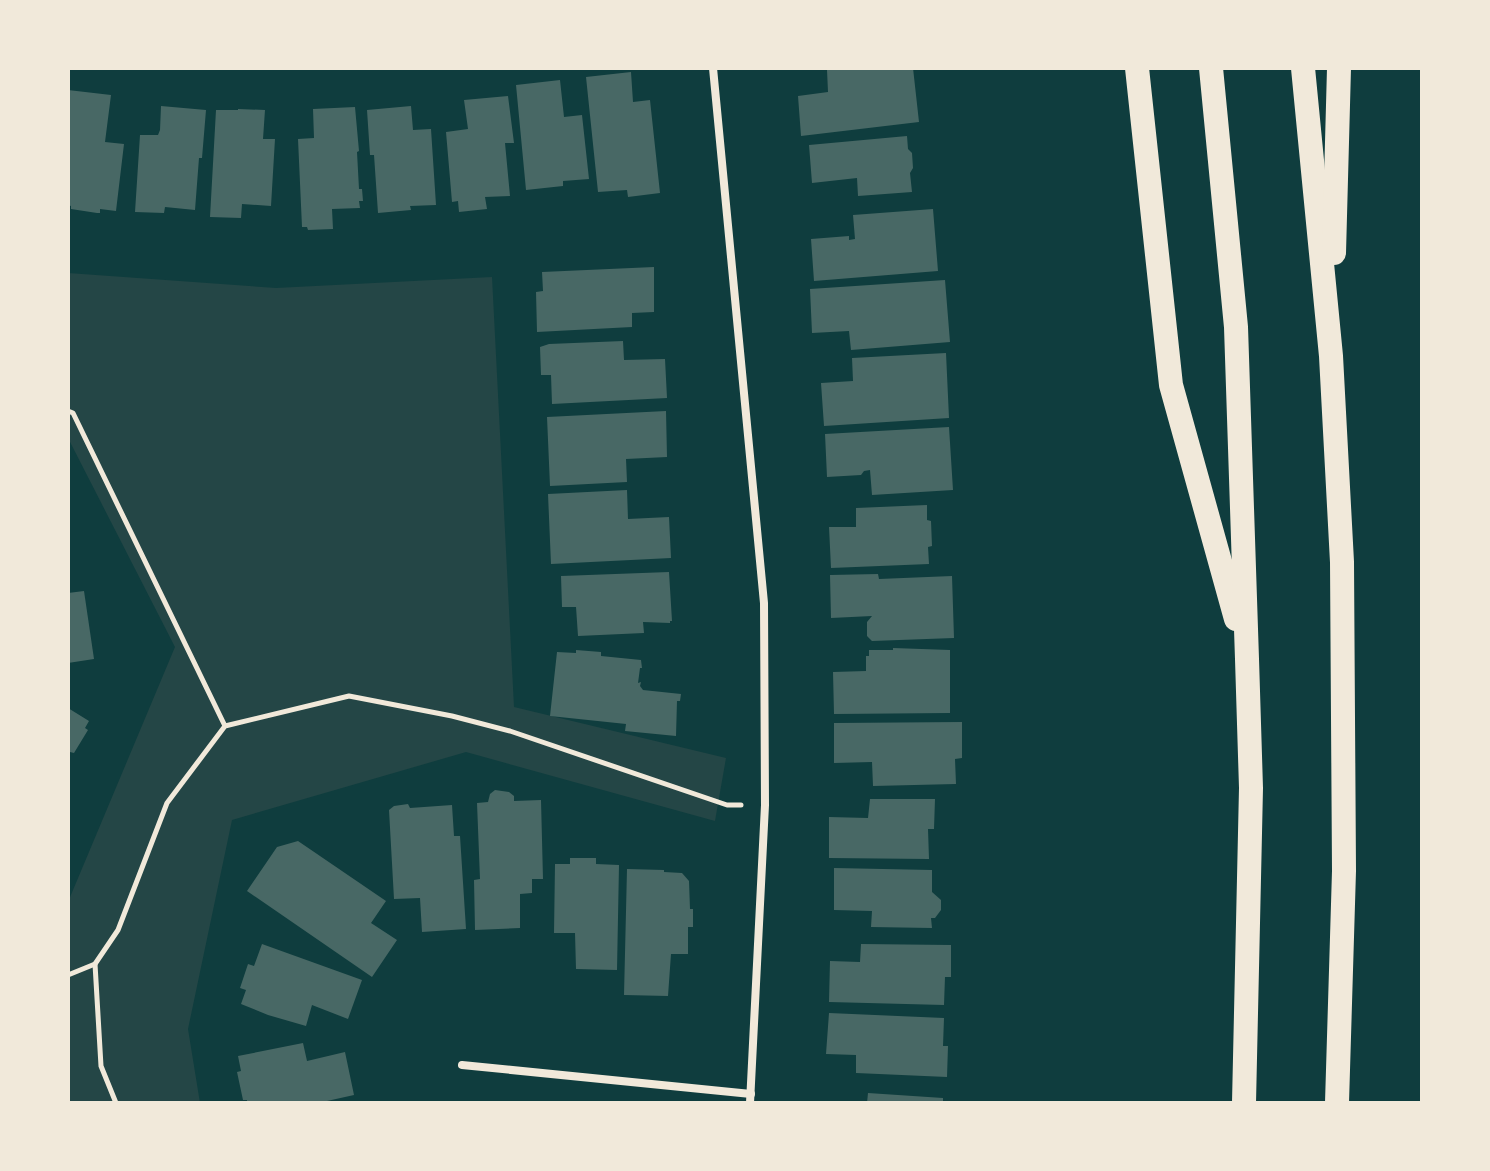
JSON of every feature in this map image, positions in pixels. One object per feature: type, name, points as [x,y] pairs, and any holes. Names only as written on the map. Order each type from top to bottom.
[{"type":"highway","points":[[1137,68],[1171,385],[1247,659]]},
{"type":"highway","points":[[1211,68],[1236,327],[1247,659],[1251,788],[1244,1103]]},
{"type":"highway","points":[[1303,68],[1331,356],[1343,577],[1344,871],[1337,1103]]},
{"type":"highway","points":[[1331,356],[1339,68]]},
{"type":"street","points":[[462,1065],[751,1098],[765,805],[764,603],[713,68]]},
{"type":"path","points":[[68,411],[73,413],[225,726]]},
{"type":"path","points":[[68,975],[95,964],[118,930],[167,803],[225,726],[349,696],[510,731],[727,805],[765,805]]},
{"type":"path","points":[[95,964],[101,1066],[116,1103]]},
{"type":"shaded area","points":[[68,273],[276,288],[492,277],[514,707],[726,758],[715,821],[466,752],[232,820],[188,1029],[200,1103],[68,1103],[68,902],[175,647],[68,438]]},
{"type":"building","points":[[913,68],[919,122],[801,136],[798,96],[828,92],[827,70]]},
{"type":"building","points":[[631,72],[633,102],[650,100],[660,193],[628,197],[627,190],[598,192],[586,77]]},
{"type":"building","points":[[560,80],[564,117],[582,115],[589,179],[563,181],[563,186],[526,190],[516,85]]},
{"type":"building","points":[[68,90],[111,95],[105,142],[124,144],[116,211],[100,209],[97,213],[71,209],[68,205]]},
{"type":"building","points":[[508,96],[514,143],[505,143],[510,196],[485,197],[487,209],[459,212],[458,201],[452,202],[446,132],[468,129],[464,100]]},
{"type":"building","points":[[161,106],[206,110],[195,210],[165,207],[164,213],[135,212],[140,135],[158,135]]},
{"type":"building","points":[[411,106],[413,130],[431,129],[436,205],[410,206],[411,210],[378,213],[367,110]]},
{"type":"building","points":[[355,107],[359,189],[362,189],[363,201],[359,201],[360,208],[332,209],[333,229],[308,230],[302,227],[298,139],[314,138],[313,109]]},
{"type":"building","points":[[216,110],[265,110],[263,139],[275,139],[271,206],[242,204],[241,218],[210,217]]},
{"type":"building","points":[[907,136],[908,149],[912,153],[912,192],[858,196],[857,178],[812,183],[809,145]]},
{"type":"building","points":[[933,209],[938,271],[814,281],[811,239],[849,236],[849,240],[855,239],[853,215]]},
{"type":"building","points":[[654,267],[654,312],[632,313],[632,327],[537,332],[536,292],[543,291],[542,272]]},
{"type":"building","points":[[945,280],[950,342],[851,350],[849,331],[812,333],[810,289]]},
{"type":"building","points":[[623,341],[624,360],[665,359],[667,398],[552,404],[551,375],[541,375],[540,347]]},
{"type":"building","points":[[946,353],[949,418],[824,426],[821,383],[853,381],[852,358]]},
{"type":"building","points":[[666,411],[667,457],[626,459],[627,482],[550,486],[547,417]]},
{"type":"building","points":[[949,427],[953,490],[872,495],[870,470],[861,475],[827,477],[825,434]]},
{"type":"building","points":[[627,490],[628,519],[669,517],[671,558],[551,564],[548,494]]},
{"type":"building","points":[[927,505],[932,546],[928,547],[929,564],[831,568],[829,527],[856,527],[856,508]]},
{"type":"building","points":[[669,572],[672,621],[643,622],[644,633],[578,636],[576,607],[562,607],[561,576]]},
{"type":"building","points":[[878,574],[879,579],[952,576],[954,638],[872,641],[867,636],[867,622],[872,616],[831,618],[830,575]]},
{"type":"building","points":[[84,591],[94,659],[68,663],[68,593]]},
{"type":"building","points":[[576,650],[641,660],[638,683],[641,682],[643,690],[681,694],[680,701],[677,701],[676,736],[625,731],[626,724],[550,716],[557,652],[576,653]]},
{"type":"building","points":[[869,650],[950,650],[950,713],[834,714],[833,672],[866,671]]},
{"type":"building","points":[[68,708],[89,721],[85,728],[88,730],[74,753],[68,755]]},
{"type":"building","points":[[962,722],[962,758],[955,759],[956,784],[873,786],[872,762],[834,763],[834,723]]},
{"type":"building","points":[[495,790],[509,792],[514,796],[514,801],[541,800],[543,879],[532,879],[532,893],[520,894],[520,928],[475,930],[474,880],[480,879],[477,803],[488,802]]},
{"type":"building","points":[[870,799],[935,799],[934,829],[928,829],[929,859],[829,858],[829,817],[868,818]]},
{"type":"building","points":[[408,804],[410,808],[452,805],[454,836],[460,836],[466,929],[422,932],[420,898],[394,899],[389,810]]},
{"type":"building","points":[[298,841],[386,901],[371,923],[397,940],[372,977],[247,891],[277,847]]},
{"type":"building","points":[[570,858],[596,858],[596,864],[619,865],[617,970],[576,969],[575,933],[554,933],[555,864],[570,864]]},
{"type":"building","points":[[834,868],[932,870],[932,892],[941,900],[941,910],[935,918],[931,918],[932,928],[871,927],[872,911],[834,910]]},
{"type":"building","points":[[627,869],[682,873],[689,881],[693,927],[688,927],[688,954],[671,954],[668,996],[624,995]]},
{"type":"building","points":[[262,944],[362,980],[348,1019],[312,1005],[306,1026],[241,1004],[246,990],[240,988],[248,964],[254,966]]},
{"type":"building","points":[[861,944],[951,945],[951,977],[945,977],[944,1005],[829,1002],[830,961],[860,962]]},
{"type":"building","points":[[829,1013],[944,1018],[943,1046],[948,1046],[947,1077],[856,1073],[856,1055],[826,1054]]},
{"type":"building","points":[[303,1043],[307,1061],[345,1052],[354,1095],[318,1103],[247,1103],[243,1100],[237,1072],[241,1071],[238,1056]]},
{"type":"building","points":[[868,1093],[943,1098],[943,1103],[867,1103]]}]
